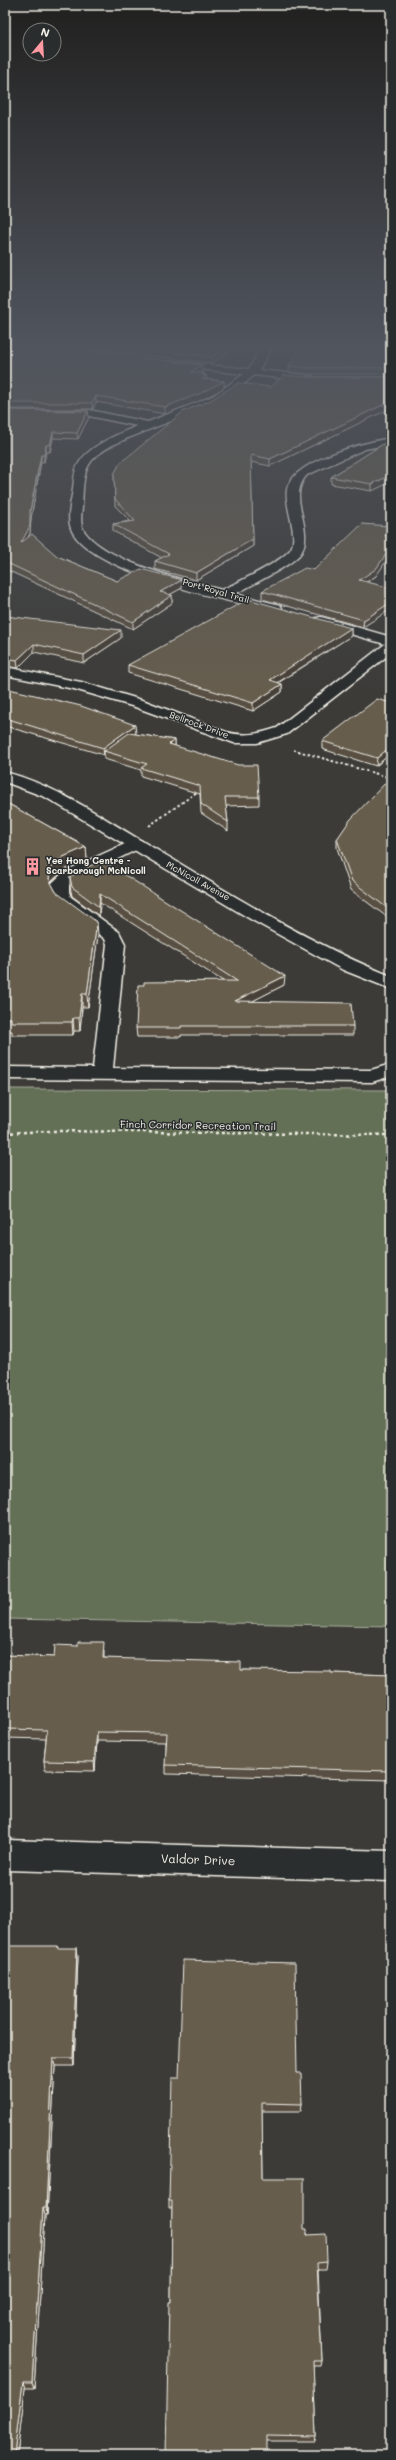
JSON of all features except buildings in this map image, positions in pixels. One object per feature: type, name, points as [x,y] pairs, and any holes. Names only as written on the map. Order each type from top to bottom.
[{"type":"street","name":"Port Royal Trail","points":[[86,462],[83,466],[74,515],[76,527],[89,545],[126,566],[284,610]]},
{"type":"street","points":[[225,594],[281,563],[296,551],[299,539],[292,491],[295,481],[303,474],[329,462]]},
{"type":"street","points":[[306,617],[391,641]]},
{"type":"street","name":"Bellrock Drive","points":[[5,671],[76,685],[140,704],[220,735],[239,740],[257,739],[282,731],[391,646]]},
{"type":"street","name":"McNicoll Avenue","points":[[5,777],[51,794],[186,876],[349,966],[391,983]]},
{"type":"street","points":[[102,1074],[116,944],[113,936],[64,900],[60,892],[61,883],[71,875],[132,842]]},
{"type":"street","points":[[5,1073],[372,1076],[391,1070]]},
{"type":"street","name":"Valdor Drive","points":[[5,1854],[391,1866]]},
{"type":"path","points":[[257,739],[391,778]]},
{"type":"path","points":[[132,842],[197,792]]},
{"type":"path","name":"Finch Corridor Recreation Trail","points":[[5,1134],[52,1131],[391,1135]]},
{"type":"green space","points":[[5,1089],[391,1090],[391,1626],[5,1619]]},
{"type":"place","name":"Yee Hong Centre - Scarborough McNicoll","points":[[33,866]]}]
